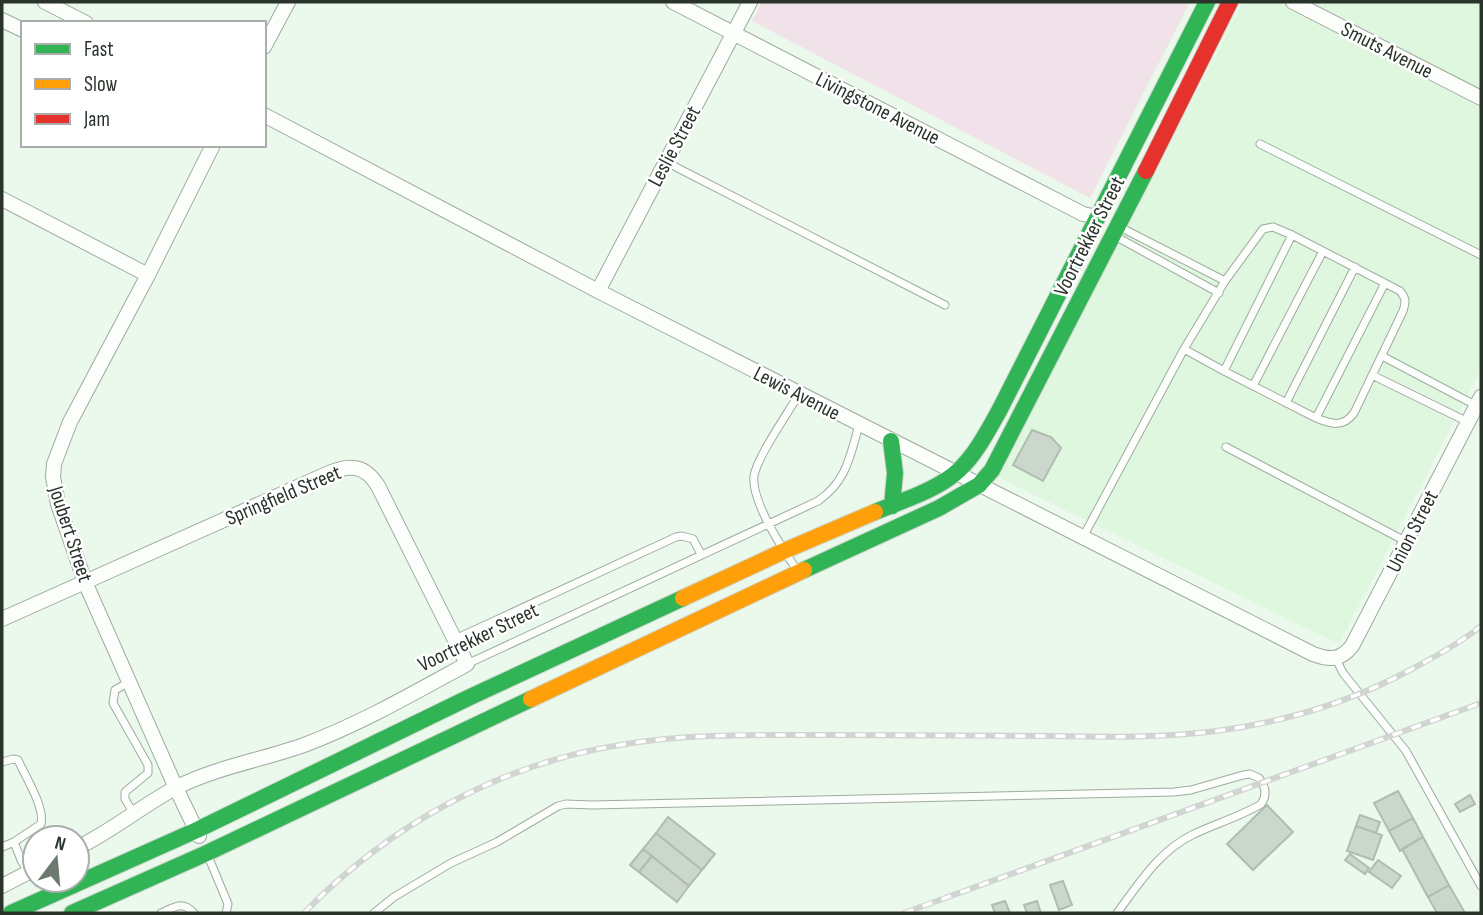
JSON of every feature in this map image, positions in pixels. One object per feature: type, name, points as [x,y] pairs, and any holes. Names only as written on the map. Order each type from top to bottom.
[{"type":"main road","name":"Voortrekker Street","points":[[11,913],[197,830],[513,677],[784,551],[929,489],[956,473],[977,449],[999,411],[1091,219],[1208,2]]},
{"type":"main road","name":"Voortrekker Street","points":[[979,485],[1001,454],[1230,2]]},
{"type":"main road","points":[[891,441],[896,459],[892,506]]},
{"type":"main road","points":[[72,913],[207,853],[939,508],[979,485]]},
{"type":"main road","points":[[513,677],[524,702]]},
{"type":"street","points":[[45,2],[82,21]]},
{"type":"street","points":[[266,43],[288,2]]},
{"type":"street","name":"Livingstone Avenue","points":[[673,2],[1091,219]]},
{"type":"street","name":"Leslie Street","points":[[597,291],[750,2]]},
{"type":"street","name":"Smuts Avenue","points":[[1293,2],[1481,97]]},
{"type":"street","points":[[2,20],[21,29]]},
{"type":"street","name":"Lewis Avenue","points":[[266,116],[597,291],[859,425],[1313,654],[1336,659]]},
{"type":"street","name":"Joubert Street","points":[[207,853],[85,582],[54,491],[54,464],[71,422],[212,147]]},
{"type":"street","points":[[2,199],[148,275]]},
{"type":"street","name":"Union Street","points":[[1336,659],[1352,646],[1479,401]]},
{"type":"street","name":"Springfield Street","points":[[2,619],[329,473],[349,467],[364,471],[378,486],[467,664]]},
{"type":"street","name":"Voortrekker Street","points":[[91,840],[176,788],[205,775],[307,744],[467,664]]},
{"type":"street","points":[[2,886],[21,876]]},
{"type":"lane","points":[[1260,144],[1481,255]]},
{"type":"lane","points":[[666,162],[945,305]]},
{"type":"lane","name":"Livingstone Avenue","points":[[1091,219],[1225,281]]},
{"type":"lane","points":[[1083,537],[1184,349],[1225,281],[1263,229],[1273,227],[1292,235],[1400,291],[1405,301],[1403,311],[1354,413],[1347,421],[1336,424],[1316,418],[1184,349]]},
{"type":"lane","name":"Livingstone Avenue","points":[[1116,231],[1219,293]]},
{"type":"lane","points":[[1224,371],[1292,235]]},
{"type":"lane","points":[[1253,386],[1323,251]]},
{"type":"lane","points":[[1286,403],[1355,267]]},
{"type":"lane","points":[[1316,418],[1385,283]]},
{"type":"lane","points":[[1382,356],[1479,401]]},
{"type":"lane","points":[[1372,375],[1468,422]]},
{"type":"lane","points":[[799,394],[763,455],[754,477],[755,488],[768,523],[799,573]]},
{"type":"lane","name":"Voortrekker Street","points":[[467,664],[818,501],[835,487],[846,466],[859,425]]},
{"type":"lane","points":[[1226,447],[1407,542]]},
{"type":"lane","points":[[454,639],[676,537],[693,539],[701,554]]},
{"type":"lane","points":[[1336,659],[1343,673],[1406,751],[1481,886]]},
{"type":"lane","points":[[130,682],[115,690],[113,703],[148,765],[148,773],[125,792],[125,799],[134,814]]},
{"type":"lane","points":[[2,762],[13,759],[18,761],[41,813],[41,824],[2,847]]},
{"type":"lane","points":[[374,913],[394,897],[451,863],[497,842],[558,806],[566,804],[1174,792],[1243,775],[1250,774],[1259,778],[1266,795],[1261,804],[1189,836],[1172,848],[1148,872],[1117,913]]},
{"type":"lane","points":[[14,842],[21,860]]},
{"type":"lane","points":[[207,853],[228,904],[226,913]]},
{"type":"lane","points":[[161,913],[183,905],[194,913]]},
{"type":"shaded area","points":[[762,2],[1190,2],[1090,198],[752,21]]},
{"type":"shaded area","points":[[1243,2],[1481,2],[1481,369],[1339,644],[998,477]]},
{"type":"building","points":[[1032,430],[1051,437],[1061,448],[1043,481],[1013,465]]},
{"type":"building","points":[[1398,791],[1413,818],[1389,831],[1374,803]]},
{"type":"building","points":[[1470,795],[1475,804],[1460,812],[1455,804]]},
{"type":"building","points":[[1267,805],[1293,832],[1253,870],[1227,844]]},
{"type":"building","points":[[1360,815],[1380,822],[1376,833],[1356,826]]},
{"type":"building","points":[[668,817],[715,854],[702,870],[656,833]]},
{"type":"building","points":[[1413,818],[1423,837],[1400,851],[1389,831]]},
{"type":"building","points":[[1356,826],[1382,835],[1373,860],[1347,851]]},
{"type":"building","points":[[656,833],[702,870],[689,886],[643,849]]},
{"type":"building","points":[[1423,837],[1449,885],[1428,897],[1402,849]]},
{"type":"building","points":[[643,849],[652,856],[639,872],[630,865]]},
{"type":"building","points":[[1350,854],[1369,868],[1365,874],[1345,860]]},
{"type":"building","points":[[652,856],[689,886],[677,902],[639,872]]},
{"type":"building","points":[[1378,860],[1401,876],[1392,888],[1369,872]]},
{"type":"building","points":[[1063,881],[1072,905],[1059,910],[1050,885]]},
{"type":"building","points":[[1449,885],[1465,913],[1437,913],[1428,897]]},
{"type":"building","points":[[1005,901],[1010,913],[995,913],[992,905]]},
{"type":"building","points":[[1037,901],[1041,913],[1027,913],[1024,905]]},
{"type":"railway","points":[[304,913],[372,853],[448,804],[532,767],[575,754],[646,741],[723,736],[1114,737],[1216,731],[1267,722],[1341,701],[1389,681],[1456,644],[1481,626]]},
{"type":"railway","points":[[904,913],[1481,703]]},
{"type":"traffic: fast","points":[[875,512],[941,483],[965,464],[981,442],[1207,2]]},
{"type":"traffic: fast","points":[[804,570],[939,508],[979,485],[992,470],[1146,171]]},
{"type":"traffic: fast","points":[[891,441],[895,473],[892,506]]},
{"type":"traffic: fast","points":[[11,913],[197,830],[468,698],[683,598]]},
{"type":"traffic: fast","points":[[72,913],[207,853],[531,699]]},
{"type":"traffic: slow","points":[[683,598],[875,512]]},
{"type":"traffic: slow","points":[[531,699],[804,570]]},
{"type":"traffic: jam","points":[[1146,171],[1230,2]]}]
